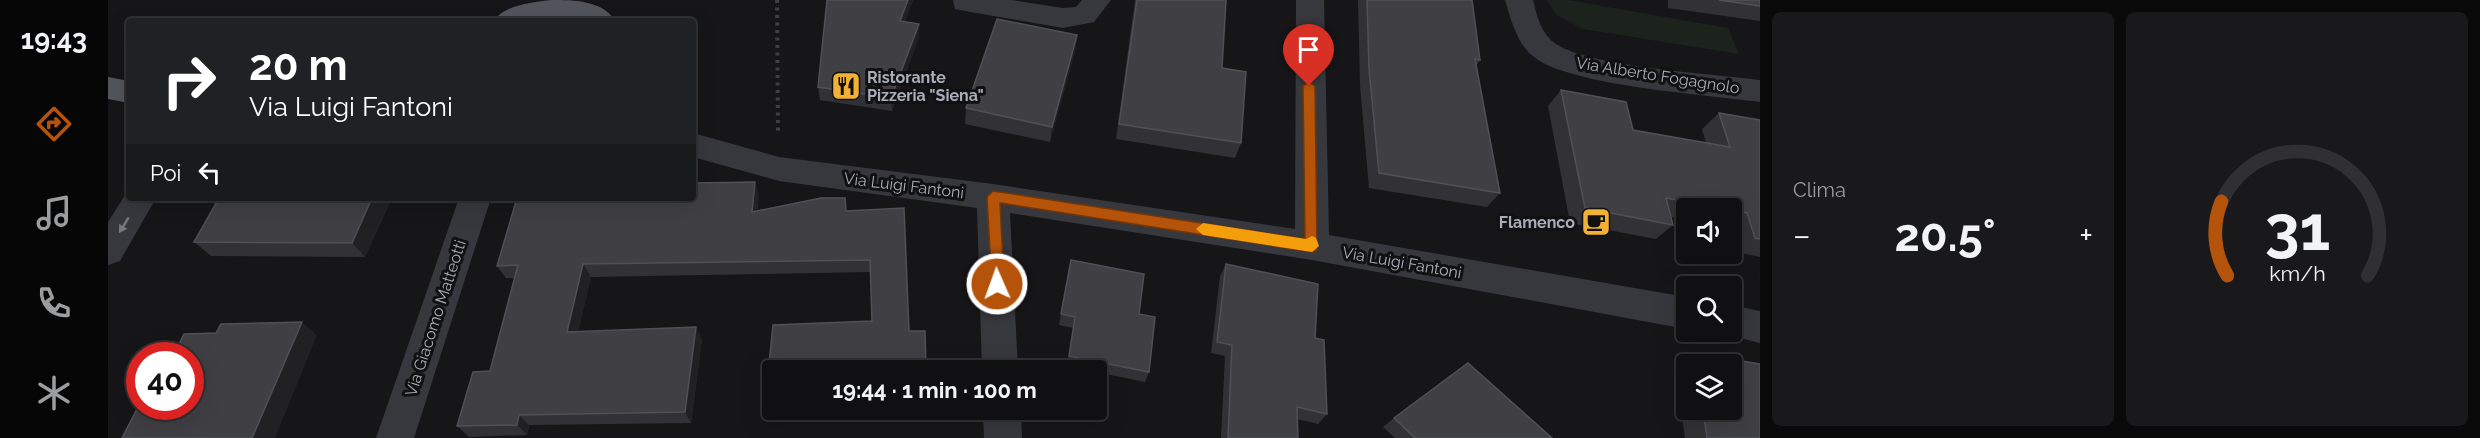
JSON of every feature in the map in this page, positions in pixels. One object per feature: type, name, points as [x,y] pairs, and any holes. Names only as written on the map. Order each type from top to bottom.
[{"type":"main road","points":[[520,17],[559,0]]},
{"type":"main road","points":[[611,18],[614,0]]},
{"type":"main road","points":[[520,17],[556,9],[578,11],[594,18]]},
{"type":"main road","points":[[108,88],[126,91]]},
{"type":"street","points":[[964,2],[1063,18],[1084,15],[1097,0]]},
{"type":"street","points":[[1310,0],[1312,246]]},
{"type":"street","name":"Via Alberto Fogagnolo","points":[[1518,0],[1530,35],[1547,53],[1576,65],[1760,91]]},
{"type":"street","name":"Via Luigi Fantoni","points":[[696,145],[779,169],[993,197],[1312,246],[1676,311]]},
{"type":"street","points":[[993,197],[1000,360]]},
{"type":"street","points":[[108,251],[138,201]]},
{"type":"street","name":"Via Giacomo Matteotti","points":[[395,438],[474,201]]},
{"type":"street","points":[[1742,323],[1760,327]]},
{"type":"street","points":[[1002,420],[1003,438]]},
{"type":"path","points":[[777,0],[779,169]]},
{"type":"shaded area","points":[[1547,0],[1568,0],[1728,28],[1739,54],[1583,29],[1556,15]]},
{"type":"building","points":[[827,0],[908,0],[900,21],[919,24],[891,98],[818,87]]},
{"type":"building","points":[[1137,0],[1226,0],[1222,68],[1246,72],[1241,143],[1119,124]]},
{"type":"building","points":[[1367,0],[1472,0],[1480,60],[1475,59],[1500,193],[1379,173],[1369,69]]},
{"type":"building","points":[[1719,0],[1760,0],[1760,6]]},
{"type":"building","points":[[997,19],[1077,35],[1052,127],[966,108]]},
{"type":"building","points":[[1561,90],[1626,102],[1633,130],[1730,147],[1719,113],[1760,120],[1760,239],[1755,238],[1747,213],[1742,212],[1742,198],[1666,198],[1673,225],[1585,208]]},
{"type":"building","points":[[755,182],[752,212],[821,198],[845,198],[846,211],[904,208],[909,331],[925,331],[926,360],[769,360],[773,325],[872,321],[870,260],[583,264],[567,332],[696,327],[685,412],[519,415],[517,425],[457,426],[473,372],[490,371],[518,265],[497,266],[516,201],[696,201],[696,183]]},
{"type":"building","points":[[217,201],[371,201],[352,243],[194,242]]},
{"type":"building","points":[[1071,260],[1144,274],[1139,314],[1155,317],[1149,372],[1107,364],[1107,360],[1089,360],[1069,356],[1075,317],[1061,314]]},
{"type":"building","points":[[1226,264],[1318,284],[1315,338],[1324,340],[1327,414],[1297,407],[1298,438],[1228,438],[1232,345],[1217,342]]},
{"type":"building","points":[[302,322],[252,438],[122,438],[131,420],[204,420],[204,342],[180,342],[184,334],[216,333],[221,324]]},
{"type":"building","points":[[1742,361],[1760,364],[1760,438],[1707,438],[1704,420],[1742,420]]},
{"type":"building","points":[[1468,363],[1552,438],[1415,438],[1394,418]]},
{"type":"slow traffic","points":[[1203,229],[1312,246],[1312,242]]},
{"type":"place","name":"Ristorante Pizzeria \"Siena\"","points":[[846,86]]},
{"type":"place","name":"Flamenco","points":[[1596,222]]},
{"type":"route","points":[[997,284],[993,197],[1312,246],[1309,86]]}]
